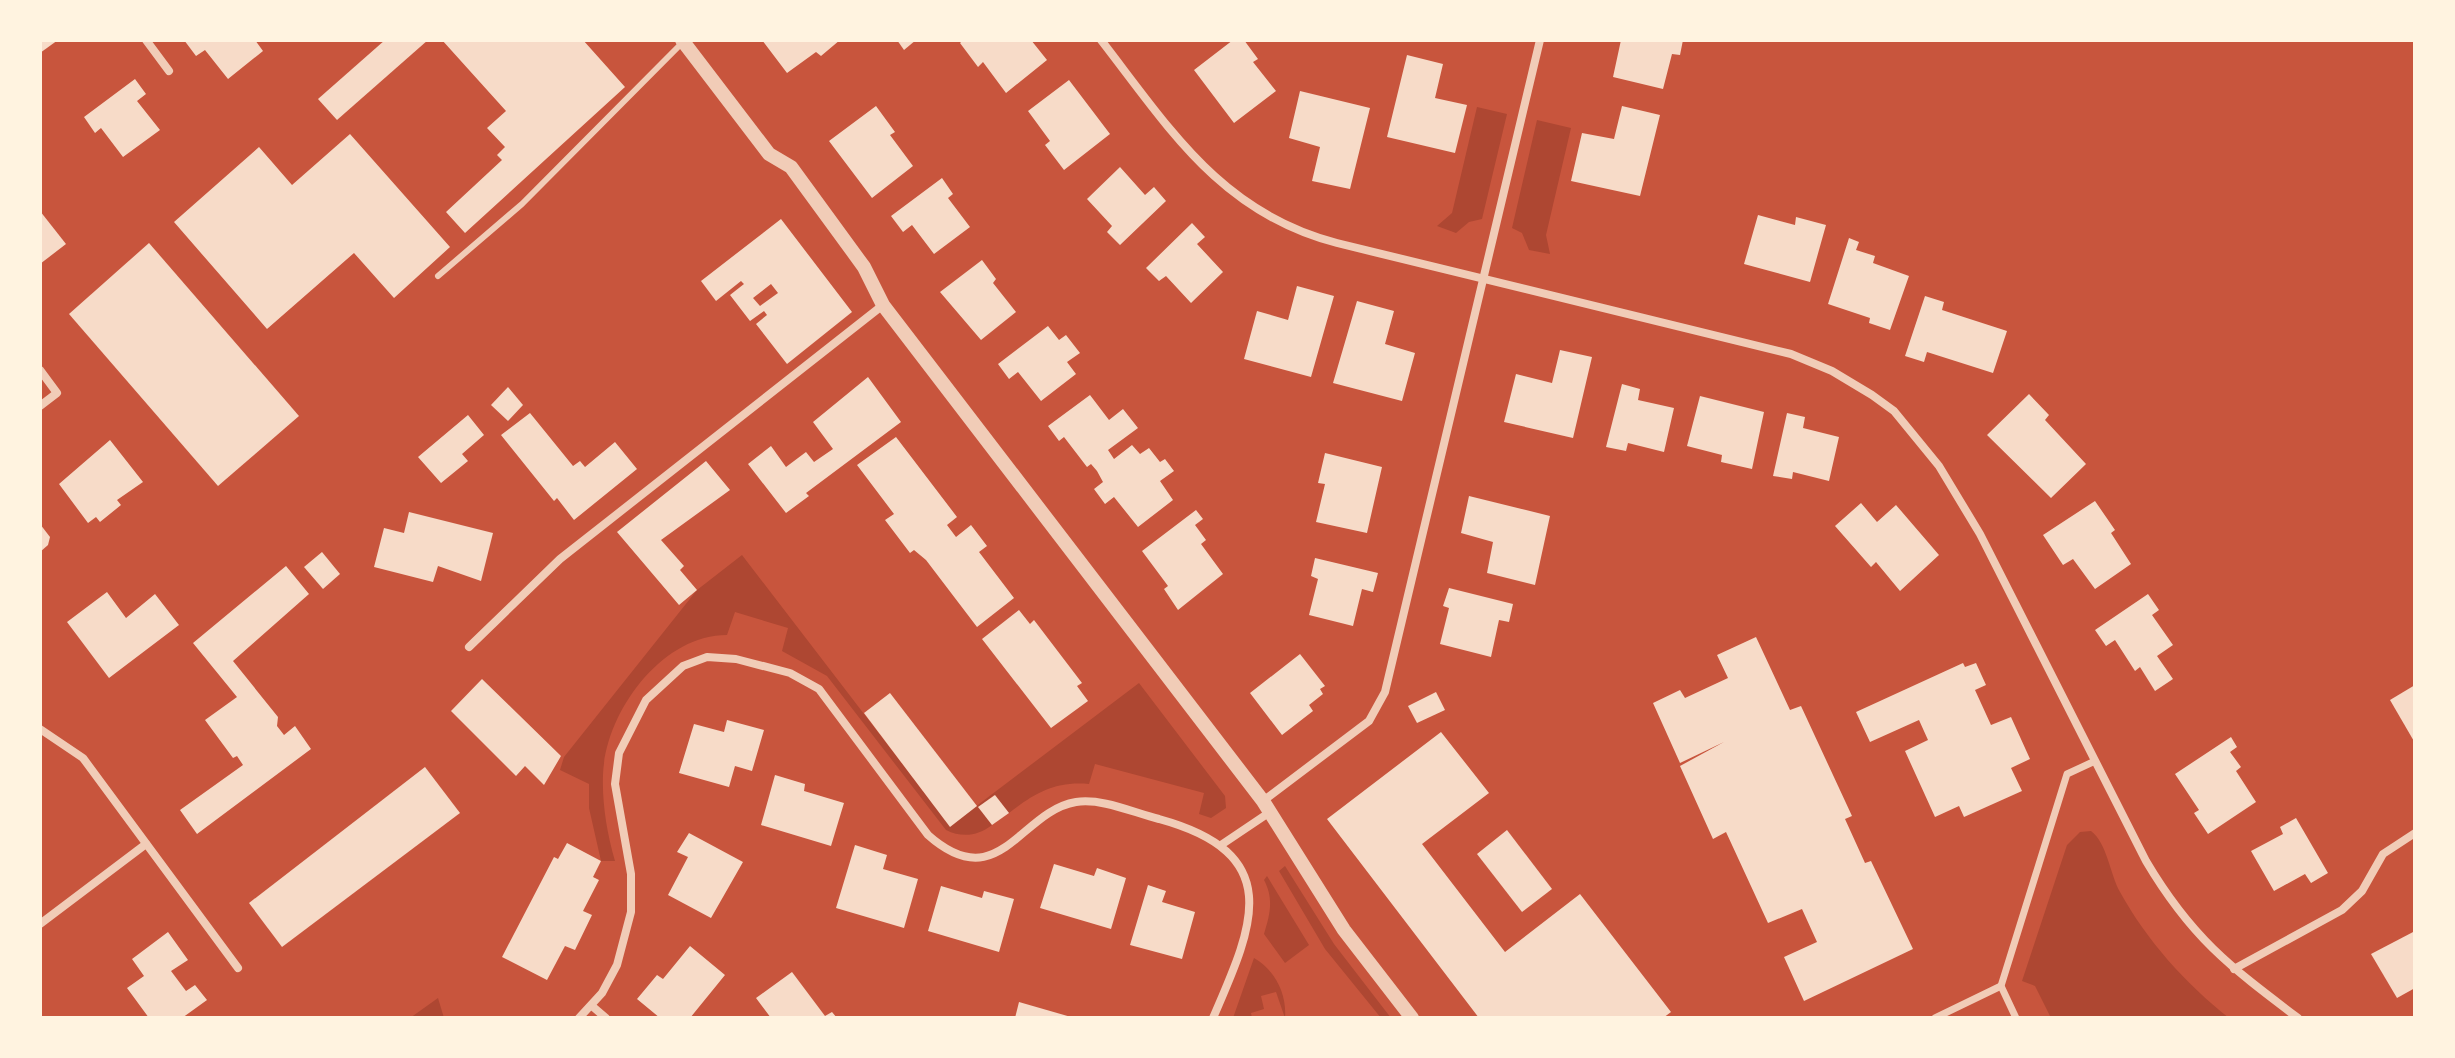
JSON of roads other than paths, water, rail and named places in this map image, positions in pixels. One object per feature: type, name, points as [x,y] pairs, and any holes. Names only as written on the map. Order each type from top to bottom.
[{"type":"street","points":[[146,40],[169,71]]},
{"type":"street","points":[[1101,40],[1188,152],[1217,181],[1250,206],[1310,236],[1791,354],[1851,381],[1894,411],[1925,446],[1966,509],[2174,908],[2234,969],[2298,1018]]},
{"type":"street","points":[[1221,845],[1369,721],[1385,692],[1540,40]]},
{"type":"street","points":[[683,41],[769,154],[791,167],[864,267],[883,305],[1266,807],[1344,930],[1412,1018]]},
{"type":"street","points":[[469,647],[560,559],[883,305]]},
{"type":"street","points":[[40,370],[57,393],[40,406]]},
{"type":"street","points":[[579,1018],[592,1006],[617,965],[631,912],[631,874],[615,784],[619,753],[635,717],[655,688],[683,666],[707,657],[736,659],[790,673],[819,689],[928,835],[950,851],[976,856],[1002,851],[1053,811],[1089,801],[1183,826],[1221,845],[1247,882],[1251,910],[1231,976],[1213,1018]]},
{"type":"street","points":[[40,729],[83,758],[238,968]]},
{"type":"street","points":[[2016,1018],[2001,986],[2067,774],[2095,761]]},
{"type":"street","points":[[2234,969],[2349,905],[2362,891],[2383,854],[2415,833]]},
{"type":"street","points":[[40,924],[146,844]]},
{"type":"street","points":[[1935,1018],[2001,986]]},
{"type":"street","points":[[592,1006],[606,1018]]},
{"type":"lane","points":[[438,276],[522,204],[683,41]]}]
